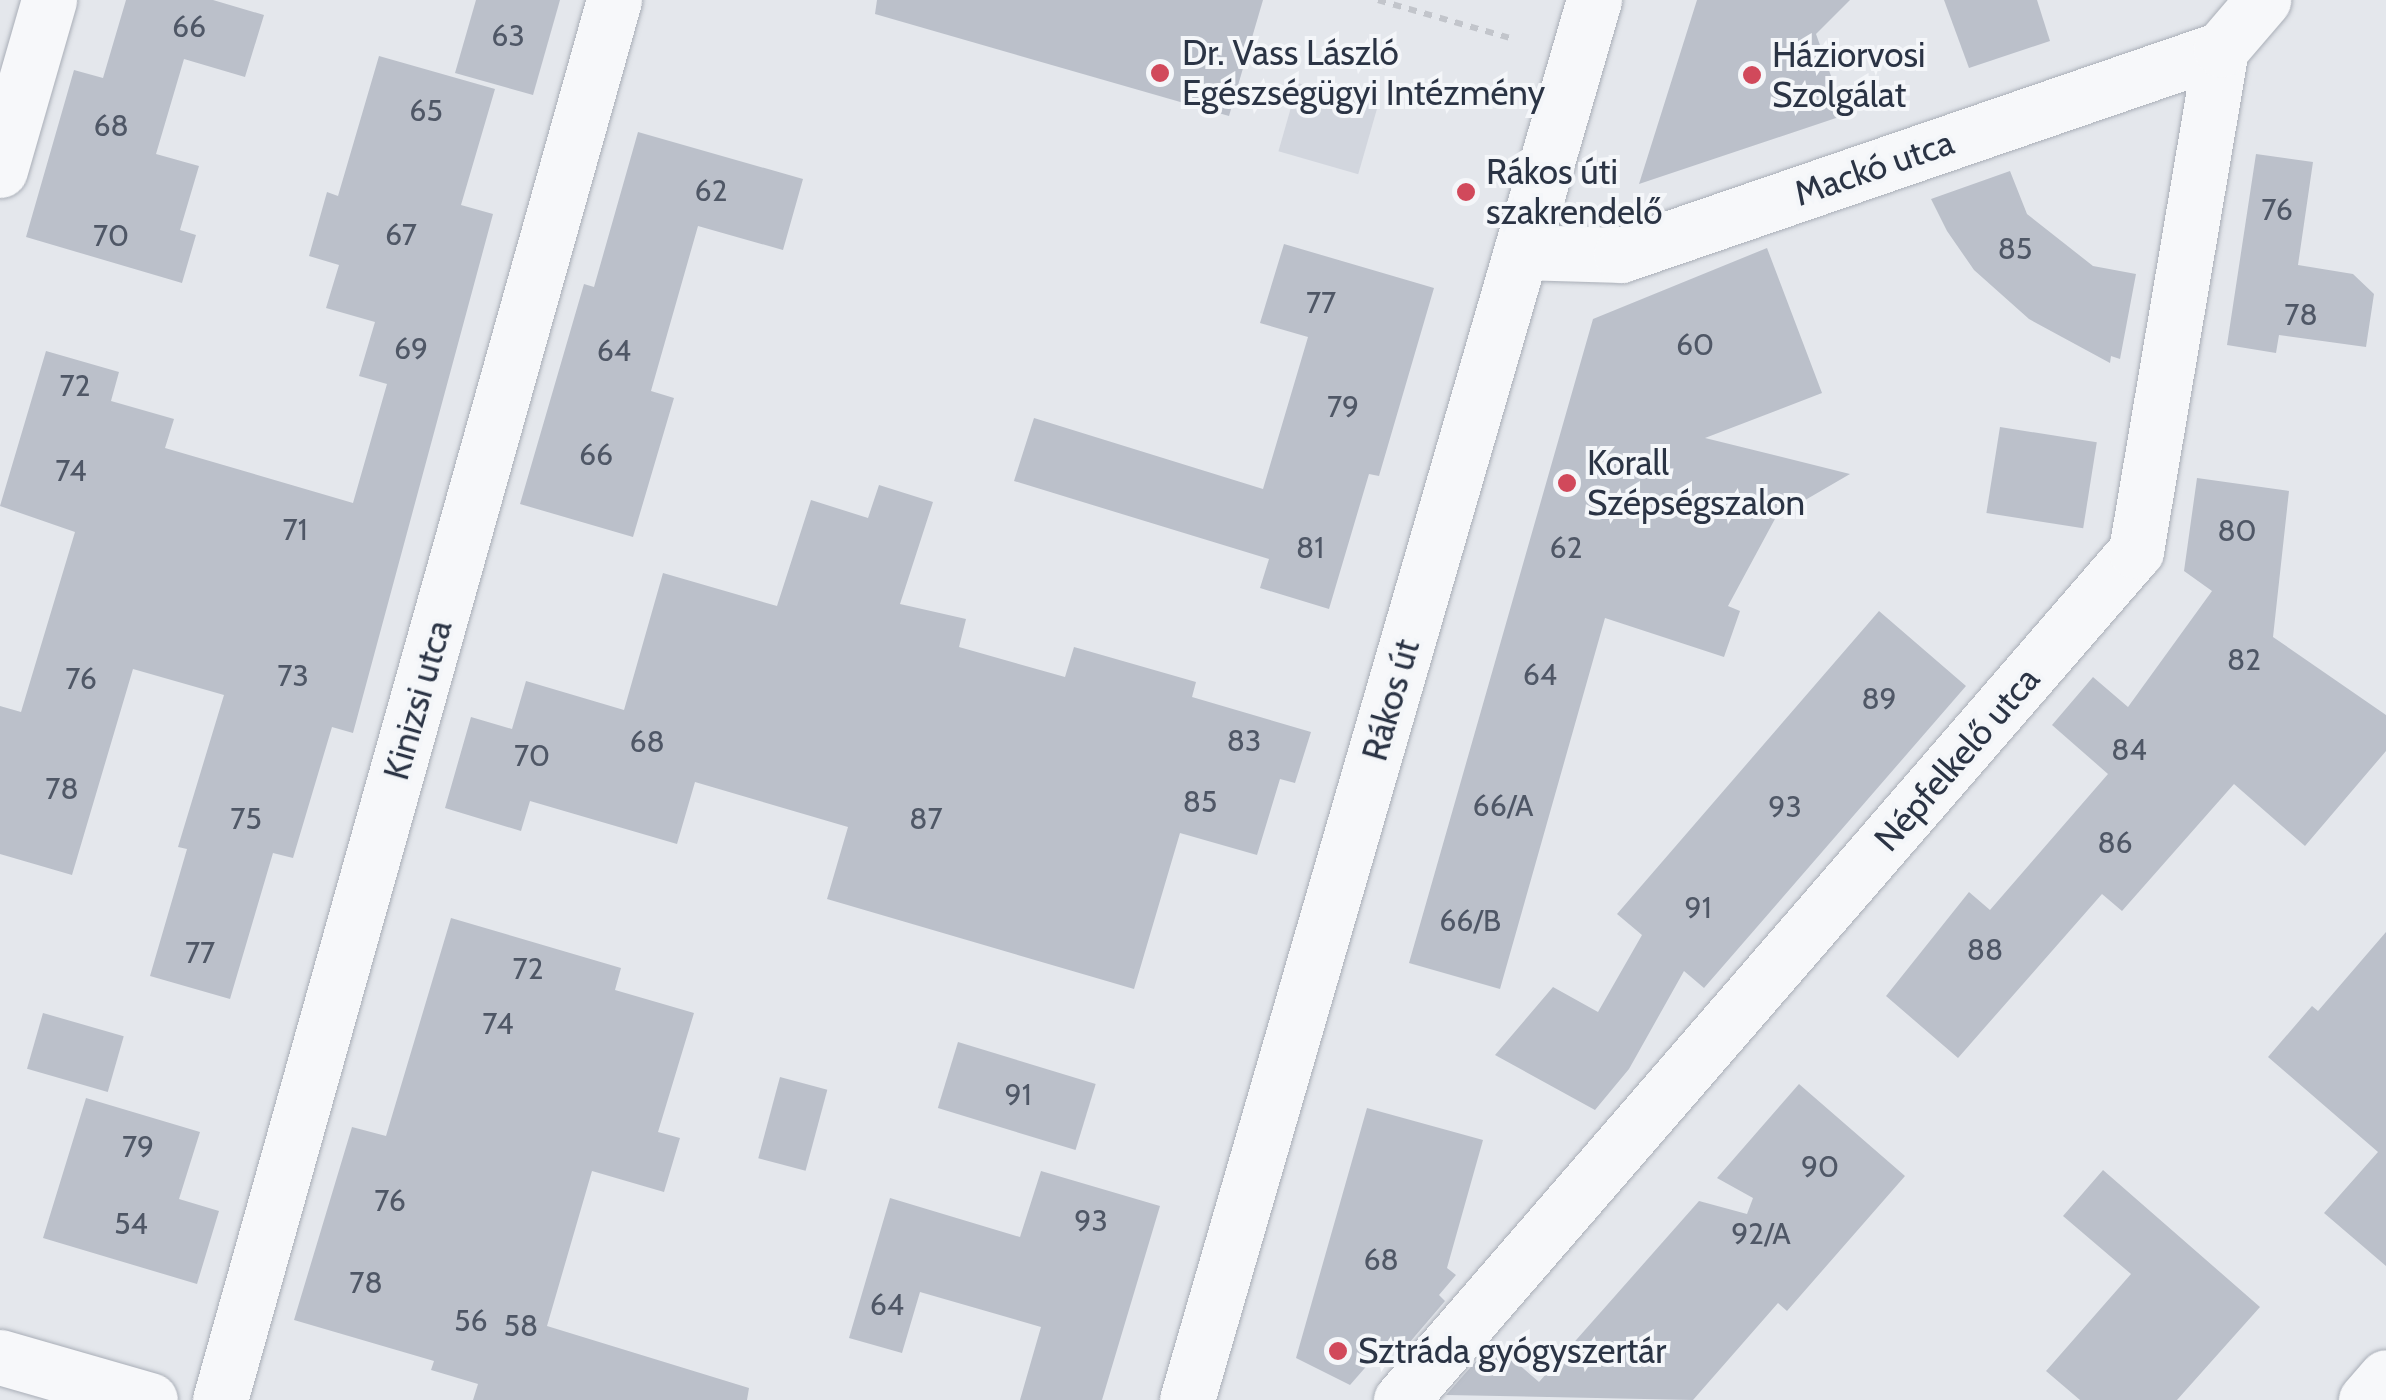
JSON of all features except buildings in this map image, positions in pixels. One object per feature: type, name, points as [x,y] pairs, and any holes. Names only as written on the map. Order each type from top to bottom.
[{"type":"street","points":[[0,170],[49,0]]},
{"type":"street","name":"Kinizsi utca","points":[[220,1400],[614,0]]},
{"type":"street","name":"Rákos út","points":[[1203,1385],[1594,0]]},
{"type":"street","points":[[2221,49],[2263,0]]},
{"type":"street","name":"Mackó utca","points":[[1522,252],[1621,255],[2221,49]]},
{"type":"street","name":"Népfelkelő utca","points":[[1401,1400],[2136,551],[2221,49]]},
{"type":"street","points":[[0,1356],[150,1400]]},
{"type":"street","points":[[2366,1400],[2386,1377]]},
{"type":"path","points":[[1378,0],[1510,38]]},
{"type":"shaded area","points":[[1298,83],[1378,106],[1358,174],[1278,151]]},
{"type":"place","name":"Dr. Vass László Egészségügyi Intézmény","points":[[1160,73]]},
{"type":"place","name":"Háziorvosi Szolgálat","points":[[1752,75]]},
{"type":"place","name":"Rákos úti szakrendelő","points":[[1466,192]]},
{"type":"place","name":"Korall Szépségszalon","points":[[1567,483]]},
{"type":"place","name":"Sztráda gyógyszertár","points":[[1338,1351]]}]
